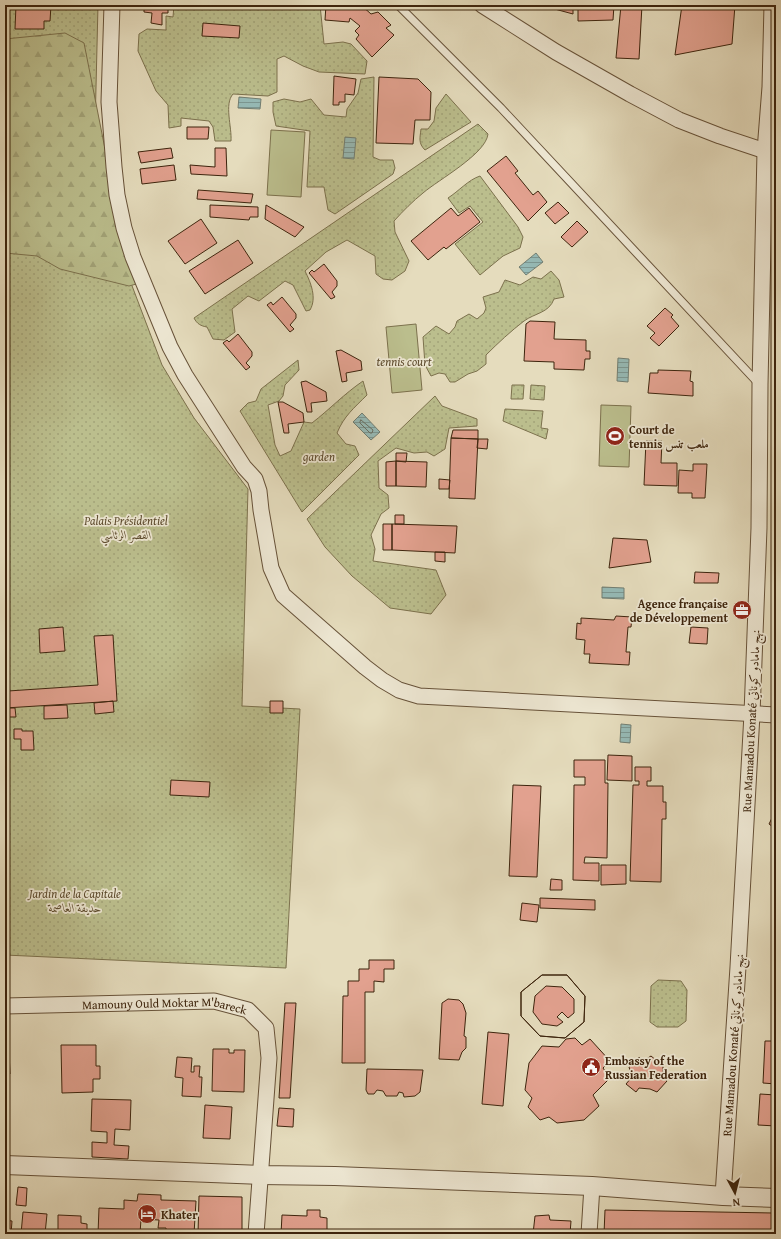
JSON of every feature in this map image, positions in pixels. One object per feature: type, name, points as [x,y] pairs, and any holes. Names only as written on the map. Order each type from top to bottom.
[{"type":"street","points":[[112,5],[109,102],[117,195],[124,228],[133,257],[170,348],[181,368],[244,467],[255,479],[259,491],[271,568],[283,595],[365,667],[382,680],[400,690],[419,696],[776,715]]},
{"type":"street","name":"Rue Mamadou Konaté نهج مامادو كوناتي","points":[[723,1196],[738,967],[752,714],[759,528],[760,385],[771,152],[770,87],[772,5]]},
{"type":"street","points":[[490,8],[562,56],[679,120],[720,136],[771,152]]},
{"type":"street","name":"Mamouny Ould Moktar M'bareck","points":[[5,1006],[214,1001],[248,1010],[266,1028],[269,1058],[256,1234]]},
{"type":"street","points":[[5,1166],[260,1175],[335,1176],[592,1186],[723,1196],[776,1198]]},
{"type":"street","points":[[589,1234],[592,1186]]},
{"type":"lane","points":[[398,5],[501,108],[760,385]]},
{"type":"green space","name":"Palais Présidentiel القصر الرئاسي","points":[[5,5],[98,5],[95,128],[120,254],[162,365],[194,418],[248,489],[242,706],[300,709],[286,968],[5,955]]},
{"type":"green space","points":[[174,5],[320,5],[324,44],[343,42],[351,44],[367,61],[365,74],[319,72],[284,56],[277,59],[277,92],[268,96],[233,94],[230,98],[229,110],[231,141],[215,141],[213,127],[209,121],[181,118],[181,126],[169,128],[168,105],[156,91],[138,51],[139,34],[147,29],[166,30],[166,16],[173,17]]},
{"type":"green space","points":[[65,33],[84,43],[108,164],[140,283],[129,286],[60,269],[37,256],[5,253],[5,39]]},
{"type":"green space","points":[[374,77],[373,157],[380,160],[393,160],[395,168],[393,174],[335,214],[328,210],[324,187],[307,187],[310,131],[276,126],[273,112],[273,102],[284,99],[300,102],[311,99],[324,115],[346,117],[347,109],[358,93],[361,79]]},
{"type":"green space","points":[[446,94],[471,122],[425,150],[420,143],[421,129],[428,129],[434,121],[436,108]]},
{"type":"green space","points":[[478,124],[488,134],[485,142],[479,150],[471,158],[419,196],[394,221],[395,232],[409,261],[405,271],[392,280],[383,279],[376,274],[375,256],[347,240],[326,252],[305,271],[311,285],[313,296],[310,310],[306,311],[293,285],[285,281],[259,301],[248,296],[232,309],[235,332],[224,340],[213,339],[207,327],[199,324],[195,320],[194,318]]},
{"type":"green space","points":[[271,130],[305,132],[301,197],[267,195]]},
{"type":"green space","points":[[480,176],[518,227],[523,237],[520,248],[503,256],[480,275],[455,244],[483,222],[470,206],[459,213],[448,198]]},
{"type":"green space","points":[[551,271],[559,280],[564,297],[554,299],[552,304],[545,310],[528,318],[514,329],[486,355],[486,364],[477,371],[468,374],[455,382],[450,382],[445,374],[439,373],[431,376],[425,365],[423,337],[436,326],[449,334],[455,327],[457,321],[469,314],[477,319],[484,313],[486,308],[483,297],[499,292],[505,280],[520,285],[533,277],[541,279]]},
{"type":"green space","name":"tennis court","points":[[416,324],[422,390],[392,393],[386,327]]},
{"type":"green space","name":"garden","points":[[298,360],[299,370],[285,385],[283,396],[279,401],[268,405],[275,445],[280,456],[291,451],[304,422],[312,423],[363,381],[367,395],[346,417],[337,433],[346,444],[355,446],[359,455],[302,512],[240,411],[248,403],[256,401],[261,389]]},
{"type":"green space","points":[[512,385],[524,385],[523,399],[511,399]]},
{"type":"green space","points":[[531,385],[545,386],[544,400],[530,399]]},
{"type":"green space","points":[[435,396],[442,406],[477,419],[477,426],[449,428],[445,449],[434,456],[427,452],[414,453],[396,448],[378,461],[379,488],[388,495],[389,508],[381,514],[371,535],[375,549],[373,561],[436,570],[446,595],[431,614],[390,608],[352,576],[325,547],[307,519]]},
{"type":"green space","name":"Court de tennis ملعب تنس","points":[[601,405],[631,406],[629,467],[599,466]]},
{"type":"green space","points":[[505,409],[543,411],[541,428],[548,429],[546,439],[503,421]]},
{"type":"green space","points":[[658,980],[681,981],[687,990],[686,1021],[678,1027],[657,1027],[650,1022],[651,986]]},
{"type":"water","points":[[239,97],[261,99],[260,109],[238,108]]},
{"type":"water","points":[[345,137],[356,138],[354,159],[343,158]]},
{"type":"water","points":[[536,253],[543,262],[526,275],[519,267]]},
{"type":"water","points":[[618,358],[629,359],[628,382],[617,381]]},
{"type":"water","points":[[362,413],[380,432],[371,440],[353,422]]},
{"type":"water","points":[[602,587],[624,588],[624,599],[602,598]]},
{"type":"water","points":[[621,724],[631,725],[630,743],[620,742]]},
{"type":"building","points":[[16,5],[51,5],[50,21],[44,21],[44,29],[15,29]]},
{"type":"building","points":[[144,5],[168,5],[168,13],[162,13],[162,25],[151,23],[152,13],[144,12]]},
{"type":"building","points":[[326,5],[361,5],[371,14],[378,12],[391,25],[386,28],[394,35],[372,57],[356,39],[359,35],[355,31],[360,26],[350,18],[349,22],[325,20]]},
{"type":"building","points":[[540,5],[573,5],[573,14]]},
{"type":"building","points":[[580,5],[614,5],[613,20],[578,21],[578,8]]},
{"type":"building","points":[[621,5],[642,5],[639,59],[616,58]]},
{"type":"building","points":[[682,5],[735,5],[732,44],[675,55]]},
{"type":"building","points":[[203,23],[240,26],[239,38],[202,36]]},
{"type":"building","points":[[334,76],[356,79],[354,95],[345,94],[345,102],[339,102],[339,105],[333,105]]},
{"type":"building","points":[[379,77],[418,79],[431,92],[430,120],[415,120],[413,144],[376,143]]},
{"type":"building","points":[[187,127],[209,127],[208,139],[187,139]]},
{"type":"building","points":[[171,148],[173,158],[141,163],[138,152]]},
{"type":"building","points":[[215,148],[226,148],[227,176],[191,174],[190,165],[215,167]]},
{"type":"building","points":[[506,156],[518,171],[515,173],[533,195],[538,191],[547,202],[528,221],[487,171]]},
{"type":"building","points":[[174,165],[176,180],[142,184],[140,169]]},
{"type":"building","points":[[198,190],[253,194],[251,203],[197,199]]},
{"type":"building","points":[[558,202],[569,213],[555,224],[545,213]]},
{"type":"building","points":[[210,205],[258,207],[258,217],[250,217],[249,220],[210,217]]},
{"type":"building","points":[[266,205],[304,227],[295,237],[265,219]]},
{"type":"building","points":[[451,208],[458,216],[469,208],[480,222],[446,249],[444,247],[428,260],[411,241]]},
{"type":"building","points":[[201,219],[217,243],[185,264],[168,241]]},
{"type":"building","points":[[577,221],[588,232],[572,247],[561,237]]},
{"type":"building","points":[[238,240],[253,263],[205,294],[189,271]]},
{"type":"building","points":[[324,264],[337,281],[337,286],[332,292],[335,297],[331,299],[309,273],[312,270],[314,272]]},
{"type":"building","points":[[282,297],[296,314],[296,318],[290,325],[294,329],[290,332],[267,305],[271,302],[273,305]]},
{"type":"building","points":[[665,308],[673,315],[671,317],[679,326],[659,346],[650,338],[655,333],[647,326]]},
{"type":"building","points":[[530,321],[555,322],[554,339],[586,340],[586,351],[590,351],[590,359],[585,359],[584,370],[554,369],[554,362],[524,361],[526,324]]},
{"type":"building","points":[[238,334],[252,352],[252,356],[246,363],[250,367],[246,370],[223,343],[227,340],[229,342]]},
{"type":"building","points":[[341,350],[361,361],[362,370],[346,373],[347,381],[342,382],[336,351]]},
{"type":"building","points":[[658,370],[691,371],[690,381],[693,382],[693,396],[648,393],[650,373],[658,373]]},
{"type":"building","points":[[306,381],[326,392],[327,401],[311,403],[312,412],[307,412],[301,382]]},
{"type":"building","points":[[278,402],[283,402],[303,413],[304,422],[288,424],[289,433],[284,433]]},
{"type":"building","points":[[453,430],[478,430],[478,439],[451,438]]},
{"type":"building","points":[[451,438],[478,439],[475,499],[449,498]]},
{"type":"building","points":[[478,439],[488,439],[487,449],[477,448]]},
{"type":"building","points":[[646,441],[662,441],[661,463],[677,463],[677,486],[644,485]]},
{"type":"building","points":[[396,453],[407,453],[406,462],[396,461]]},
{"type":"building","points":[[396,461],[427,462],[426,487],[396,486]]},
{"type":"building","points":[[396,461],[396,486],[386,486],[386,462]]},
{"type":"building","points":[[693,464],[707,464],[705,498],[692,498],[692,493],[678,493],[679,470],[693,471]]},
{"type":"building","points":[[439,479],[450,480],[449,489],[439,489]]},
{"type":"building","points":[[395,515],[404,515],[404,524],[395,524]]},
{"type":"building","points":[[383,524],[392,524],[392,550],[383,550]]},
{"type":"building","points":[[392,524],[457,526],[455,553],[392,550]]},
{"type":"building","points":[[613,538],[647,540],[651,562],[609,568]]},
{"type":"building","points":[[435,552],[445,552],[445,562],[435,561]]},
{"type":"building","points":[[695,572],[719,573],[718,583],[694,583]]},
{"type":"building","points":[[616,616],[632,617],[631,627],[628,627],[626,652],[630,652],[629,665],[589,663],[590,654],[584,654],[585,640],[576,639],[577,623],[581,624],[581,618],[614,620]]},
{"type":"building","points":[[63,627],[65,651],[40,653],[39,629]]},
{"type":"building","points":[[691,627],[708,628],[707,644],[689,643]]},
{"type":"building","points":[[113,635],[117,701],[5,708],[5,648],[8,691],[98,685],[94,636]]},
{"type":"building","points":[[113,701],[114,712],[95,714],[94,703]]},
{"type":"building","points":[[270,701],[283,701],[283,713],[270,713]]},
{"type":"building","points":[[67,705],[68,718],[44,719],[44,706]]},
{"type":"building","points":[[5,708],[15,708],[16,717],[5,717]]},
{"type":"building","points":[[14,729],[33,731],[34,750],[21,750],[21,739],[14,739]]},
{"type":"building","points":[[608,755],[632,756],[632,781],[607,780]]},
{"type":"building","points":[[574,760],[605,760],[605,783],[608,783],[607,858],[585,857],[584,863],[599,863],[599,881],[573,880],[574,785],[585,785],[585,777],[574,777]]},
{"type":"building","points":[[635,767],[651,767],[651,781],[647,781],[647,786],[663,786],[663,802],[666,802],[666,819],[662,819],[661,882],[630,881],[633,785],[639,785],[639,781],[635,781]]},
{"type":"building","points":[[171,780],[210,782],[209,797],[170,795]]},
{"type":"building","points":[[513,785],[541,786],[537,877],[509,876]]},
{"type":"building","points":[[776,810],[776,829],[769,824]]},
{"type":"building","points":[[776,862],[776,932],[775,932]]},
{"type":"building","points":[[601,865],[626,865],[626,884],[601,885]]},
{"type":"building","points":[[551,879],[562,880],[562,890],[550,890]]},
{"type":"building","points":[[540,898],[595,900],[595,910],[540,908]]},
{"type":"building","points":[[522,903],[539,905],[537,922],[520,920]]},
{"type":"building","points":[[369,960],[394,960],[394,969],[384,969],[384,982],[374,981],[374,992],[365,992],[365,1063],[342,1063],[343,996],[348,996],[348,981],[359,981],[359,969],[369,969]]},
{"type":"building","points":[[542,975],[567,975],[585,996],[584,1022],[565,1038],[540,1036],[521,1016],[521,992]],"holes":[[[546,986],[562,987],[574,999],[574,1013],[568,1018],[562,1012],[557,1017],[563,1022],[557,1026],[542,1024],[533,1012],[535,996]]]},
{"type":"building","points":[[542,975],[567,975],[585,996],[584,1022],[565,1038],[540,1036],[521,1016],[521,992]]},
{"type":"building","points":[[774,990],[776,991],[776,1024],[772,1023]]},
{"type":"building","points":[[448,999],[459,1000],[463,1004],[466,1013],[464,1036],[466,1037],[466,1048],[462,1052],[459,1060],[439,1059],[442,1003]]},
{"type":"building","points":[[285,1003],[296,1003],[290,1098],[279,1098]]},
{"type":"building","points":[[488,1032],[509,1034],[503,1106],[482,1104]]},
{"type":"building","points":[[575,1038],[582,1045],[590,1039],[610,1061],[603,1068],[610,1078],[593,1095],[599,1106],[584,1120],[557,1123],[549,1117],[540,1120],[528,1107],[532,1098],[525,1090],[529,1063],[542,1046],[559,1047],[566,1039]]},
{"type":"building","points":[[765,1041],[776,1041],[776,1084],[763,1083]]},
{"type":"building","points":[[61,1045],[96,1045],[96,1066],[100,1066],[100,1079],[93,1079],[93,1092],[62,1093]]},
{"type":"building","points":[[213,1049],[229,1049],[229,1053],[234,1053],[234,1050],[245,1050],[244,1092],[212,1091]]},
{"type":"building","points":[[5,1051],[9,1051],[10,1074],[5,1074]]},
{"type":"building","points":[[651,1056],[663,1066],[663,1073],[661,1076],[667,1081],[657,1092],[650,1089],[639,1088],[636,1092],[626,1084],[632,1077],[629,1067],[639,1057],[643,1061]]},
{"type":"building","points":[[177,1057],[192,1058],[191,1072],[194,1072],[194,1066],[200,1066],[199,1077],[202,1077],[201,1097],[182,1096],[183,1078],[175,1077]]},
{"type":"building","points":[[367,1069],[423,1070],[420,1092],[415,1096],[404,1097],[403,1093],[399,1092],[397,1096],[386,1096],[383,1091],[377,1090],[374,1094],[368,1094],[366,1090]]},
{"type":"building","points":[[760,1094],[776,1095],[776,1126],[758,1125]]},
{"type":"building","points":[[92,1099],[131,1100],[130,1130],[115,1129],[114,1145],[129,1146],[128,1159],[92,1157],[92,1142],[107,1143],[107,1132],[91,1131]]},
{"type":"building","points":[[205,1105],[232,1107],[230,1139],[203,1138]]},
{"type":"building","points":[[279,1108],[294,1109],[293,1127],[277,1126]]},
{"type":"building","points":[[18,1187],[27,1188],[26,1206],[16,1205]]},
{"type":"building","name":"Khater","points":[[138,1194],[161,1195],[161,1200],[196,1201],[194,1234],[166,1234],[166,1228],[158,1228],[159,1220],[141,1219],[140,1234],[98,1234],[99,1208],[124,1209],[124,1200],[137,1201]]},
{"type":"building","points":[[199,1196],[242,1197],[242,1234],[198,1234]]},
{"type":"building","points":[[307,1210],[320,1210],[320,1217],[327,1218],[327,1234],[281,1234],[282,1215],[307,1216]]},
{"type":"building","points":[[605,1210],[773,1213],[771,1234],[604,1234]]},
{"type":"building","points":[[23,1212],[47,1214],[45,1234],[21,1234]]},
{"type":"building","points":[[58,1215],[81,1216],[81,1223],[87,1224],[87,1234],[58,1234]]},
{"type":"building","points":[[549,1215],[550,1220],[571,1221],[570,1234],[533,1234],[535,1216]]},
{"type":"building","points":[[5,1220],[12,1221],[11,1234],[5,1234]]},
{"type":"place","name":"Court de tennis ملعب تنس","points":[[615,436]]},
{"type":"place","name":"Agence française de Développement","points":[[742,610]]},
{"type":"place","name":"Embassy of the Russian Federation","points":[[591,1067]]},
{"type":"place","name":"Khater","points":[[147,1214]]},
{"type":"park label","name":"Jardin de la Capitale حديقة العاصمة","points":[[75,900]]}]
